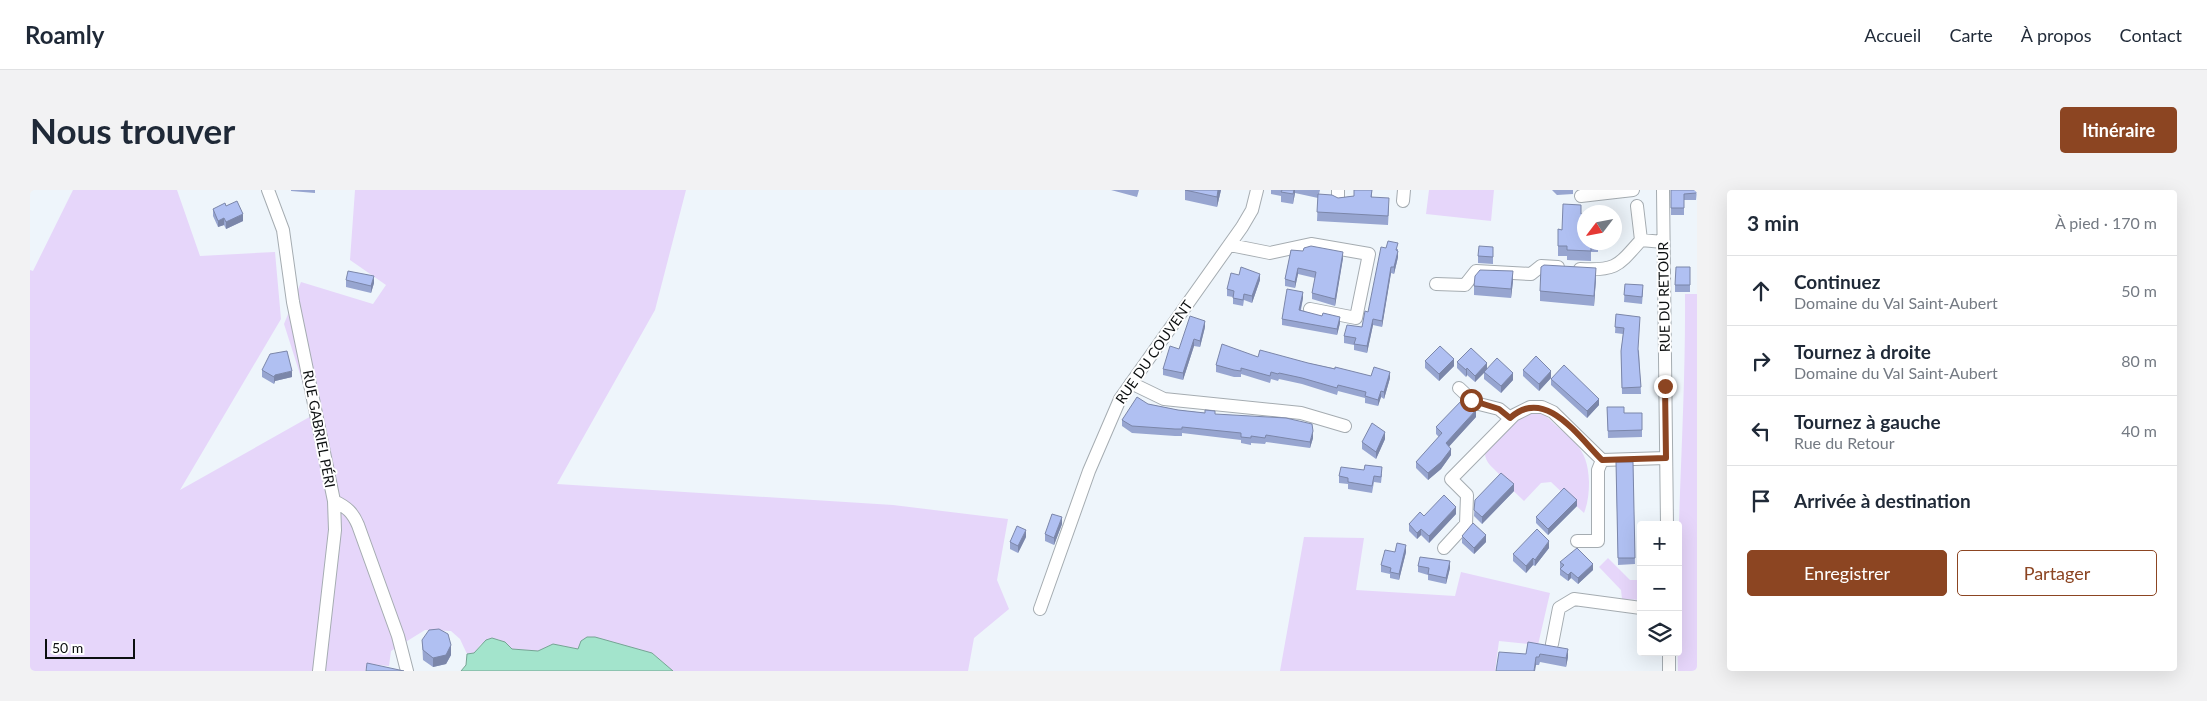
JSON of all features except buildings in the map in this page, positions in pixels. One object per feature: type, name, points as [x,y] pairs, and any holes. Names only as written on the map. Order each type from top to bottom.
[{"type":"street","name":"RUE GABRIEL PÉRI","points":[[268,190],[283,230],[293,302],[334,501],[335,530],[319,671]]},
{"type":"street","name":"RUE DU COUVENT","points":[[1040,609],[1108,423],[1120,399],[1230,245],[1248,217],[1257,190]]},
{"type":"street","points":[[1581,196],[1598,192],[1633,190]]},
{"type":"street","name":"RUE DU RETOUR","points":[[1663,190],[1667,521]]},
{"type":"street","points":[[1436,284],[1465,285],[1476,271],[1531,274],[1541,266],[1604,270],[1617,266],[1641,240],[1638,206]]},
{"type":"street","points":[[1641,240],[1663,242]]},
{"type":"street","points":[[1230,245],[1270,253],[1311,244],[1369,254],[1356,318],[1310,309]]},
{"type":"street","points":[[1131,383],[1164,399],[1302,413],[1345,426]]},
{"type":"street","points":[[1459,388],[1475,403],[1499,409],[1510,418]]},
{"type":"street","points":[[1444,548],[1466,524],[1467,495],[1451,479],[1510,418],[1530,406],[1547,409],[1602,460],[1666,458]]},
{"type":"street","points":[[1577,541],[1598,541],[1598,470],[1602,460]]},
{"type":"street","points":[[334,501],[348,510],[356,520],[398,636],[407,671]]},
{"type":"street","points":[[1552,644],[1559,608],[1574,599],[1637,607]]},
{"type":"street","points":[[1669,656],[1669,671]]},
{"type":"shaded area","points":[[73,190],[177,190],[200,256],[275,252],[281,319],[180,490],[313,415],[284,324],[301,282],[373,304],[386,285],[350,260],[355,190],[686,190],[655,310],[557,484],[893,505],[1008,519],[997,580],[1009,609],[974,638],[968,671],[673,671],[652,653],[580,647],[578,649],[553,644],[538,651],[512,649],[498,639],[481,644],[474,653],[467,654],[460,639],[451,631],[425,630],[391,651],[389,666],[367,664],[365,671],[30,671],[30,270],[33,271]]},
{"type":"shaded area","points":[[1429,190],[1494,190],[1491,221],[1426,214]]},
{"type":"shaded area","points":[[1685,294],[1697,294],[1697,671],[1678,671],[1678,656],[1682,656],[1682,521],[1679,521]]},
{"type":"shaded area","points":[[1528,411],[1541,413],[1547,417],[1571,438],[1582,452],[1588,470],[1589,482],[1588,498],[1584,513],[1551,482],[1541,483],[1524,501],[1498,476],[1499,474],[1486,459],[1486,448]]},
{"type":"shaded area","points":[[1304,537],[1364,538],[1356,590],[1455,596],[1461,572],[1550,593],[1538,645],[1499,641],[1495,671],[1280,671]]},
{"type":"shaded area","points":[[1608,558],[1630,580],[1637,580],[1637,600],[1622,599],[1621,590],[1599,567]]},
{"type":"shaded area","points":[[587,637],[595,637],[652,653],[673,671],[461,671],[466,665],[467,654],[474,653],[486,640],[492,638],[505,642],[512,649],[538,651],[553,644],[578,649],[581,641]]},
{"type":"route","points":[[1471,400],[1475,403],[1499,409],[1510,418],[1530,406],[1547,409],[1553,412],[1602,460],[1666,458],[1665,386]]}]
